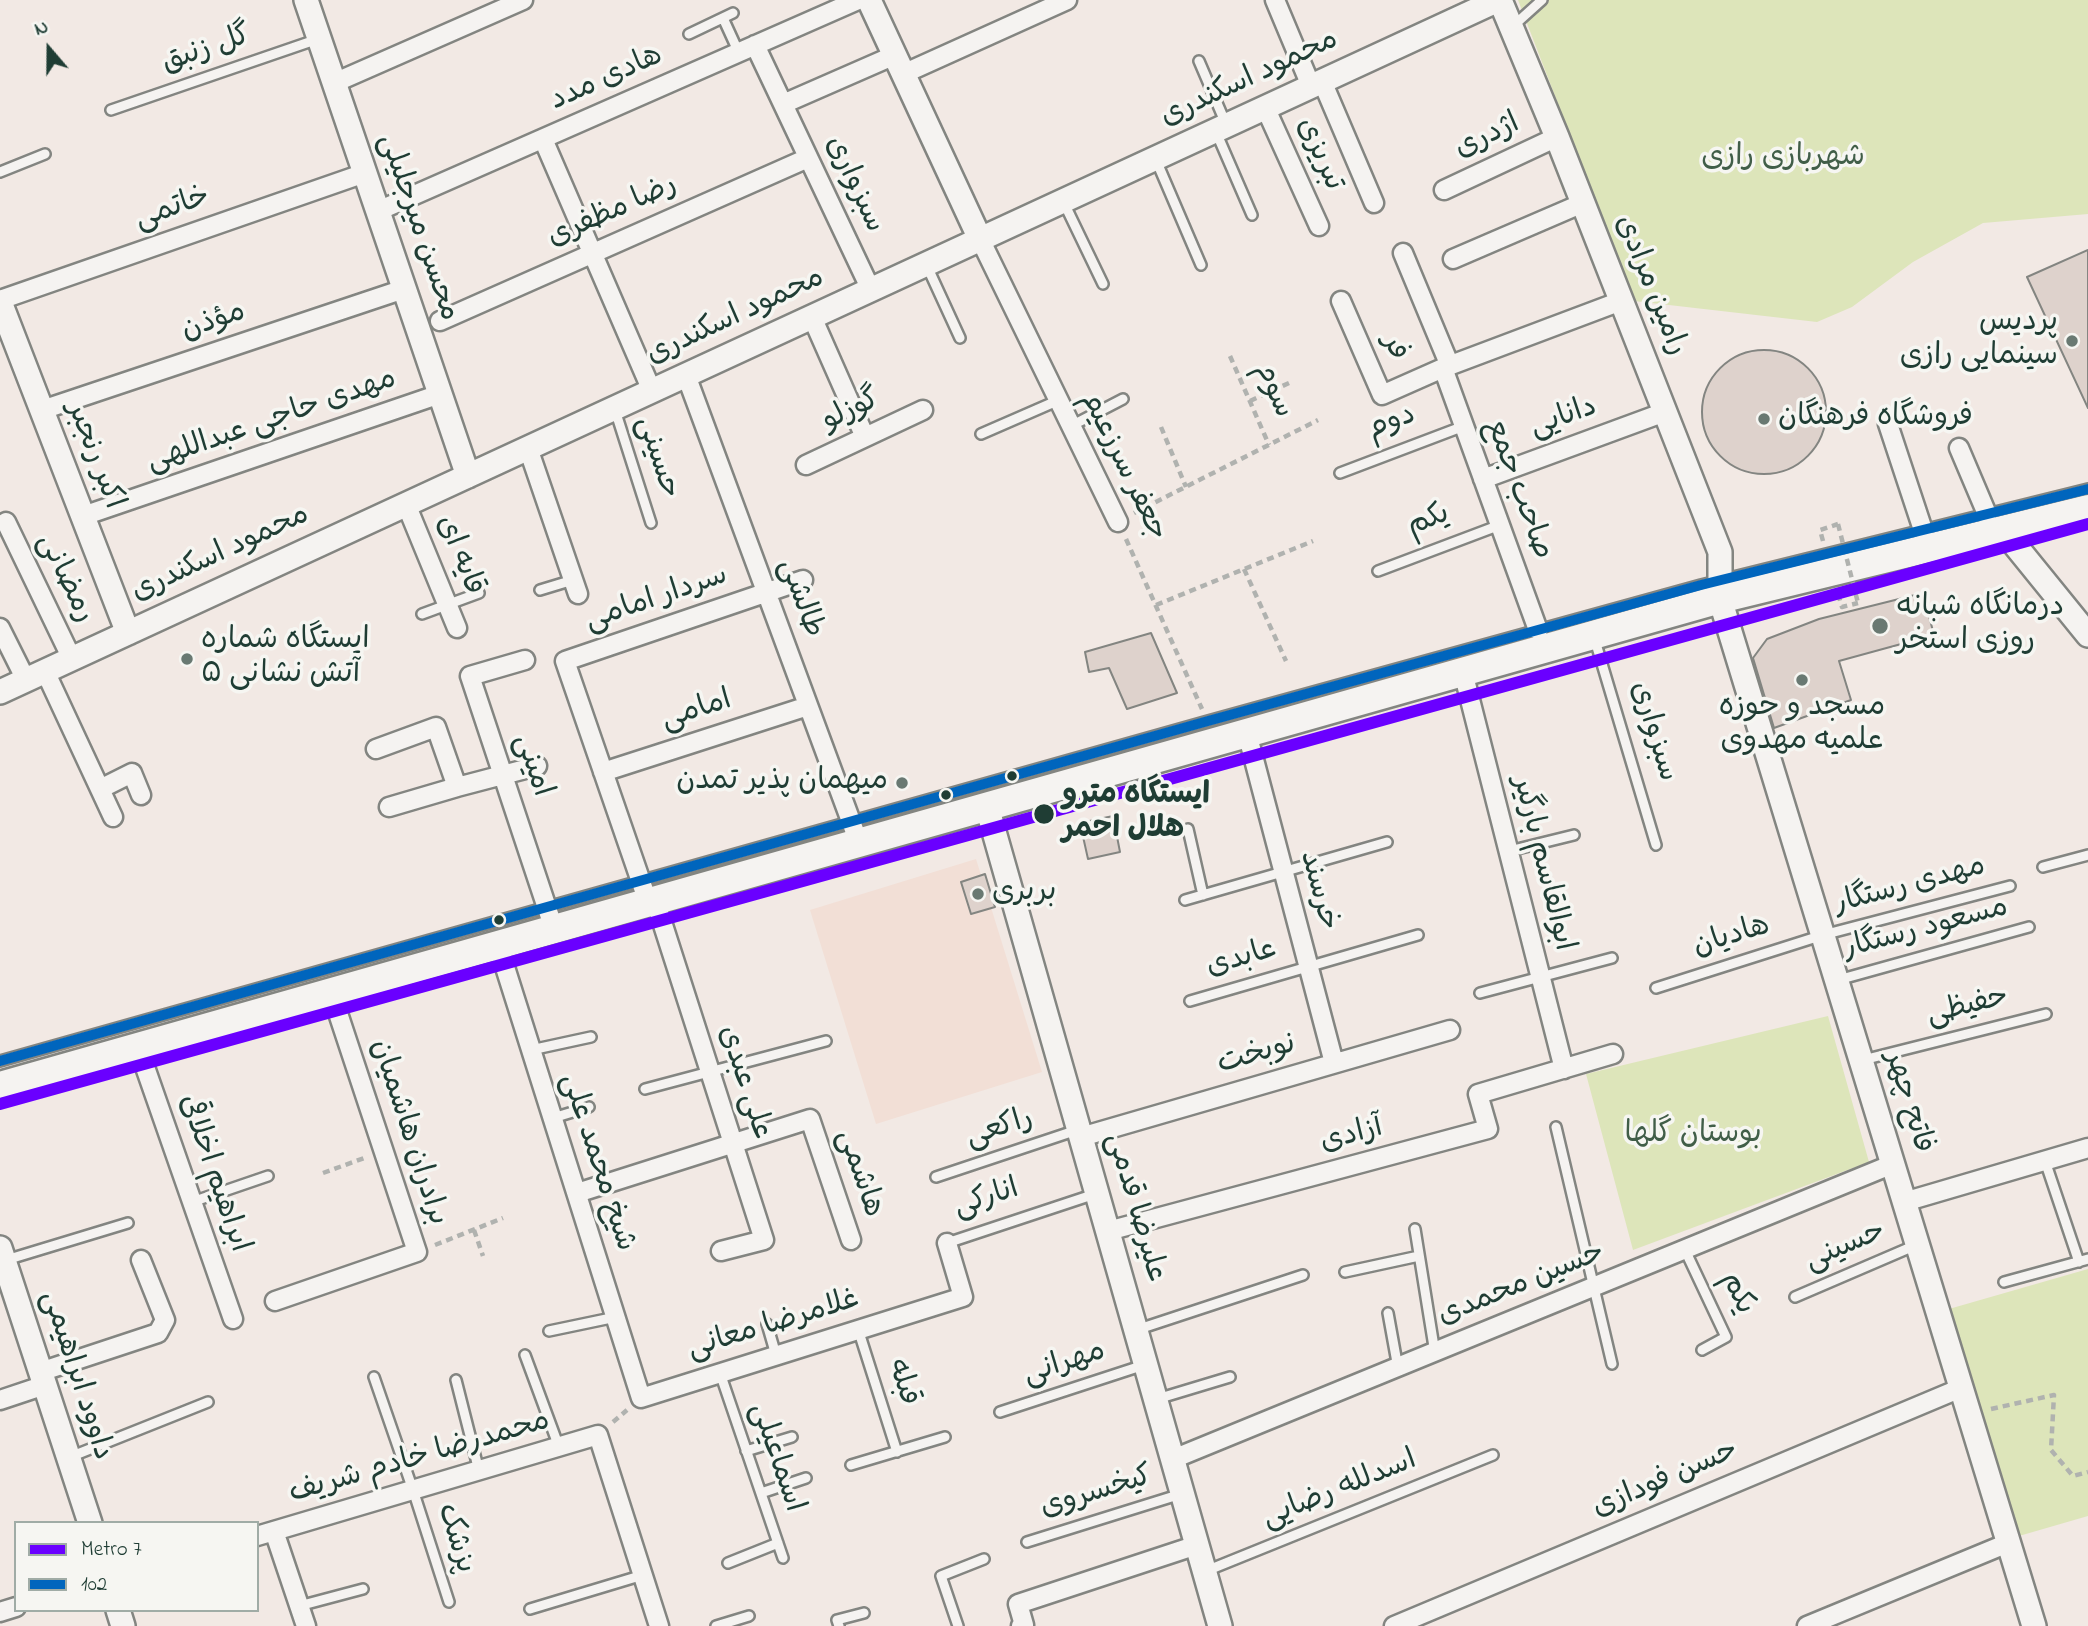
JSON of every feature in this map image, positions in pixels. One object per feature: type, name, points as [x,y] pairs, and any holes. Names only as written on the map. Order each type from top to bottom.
[{"type":"main road","points":[[0,1086],[498,945],[551,918],[648,895],[855,832],[987,807],[1594,635],[1720,590],[1995,522],[2088,509]]},
{"type":"street","name":"محسن میرجلیلی","points":[[306,0],[468,476]]},
{"type":"street","points":[[334,83],[523,0]]},
{"type":"street","name":"هادی مدد","points":[[378,211],[858,0]]},
{"type":"street","points":[[869,0],[980,239]]},
{"type":"street","points":[[783,104],[899,64],[1067,0]]},
{"type":"street","points":[[1275,0],[1374,203]]},
{"type":"street","name":"محمود اسکندری","points":[[0,692],[1499,0]]},
{"type":"street","name":"رامین مرادی","points":[[1499,0],[1557,137],[1720,552],[1720,590]]},
{"type":"street","name":"سبزواری","points":[[747,49],[783,104],[871,290]]},
{"type":"street","name":"تبریزی","points":[[1265,107],[1319,226]]},
{"type":"street","name":"اژدری","points":[[1444,190],[1557,137]]},
{"type":"street","points":[[543,139],[652,391]]},
{"type":"street","name":"رضا مظفری","points":[[440,320],[808,158]]},
{"type":"street","name":"خاتمی","points":[[0,301],[365,173]]},
{"type":"street","points":[[1454,259],[1583,203]]},
{"type":"street","name":"جعفر سرزعیم","points":[[980,239],[1118,522]]},
{"type":"street","points":[[1403,253],[1447,367],[1621,300]]},
{"type":"street","name":"مؤذن","points":[[41,410],[404,289]]},
{"type":"street","name":"اکبر رنجبر","points":[[0,301],[128,633]]},
{"type":"street","name":"فر","points":[[1342,301],[1382,395],[1447,367]]},
{"type":"street","points":[[812,317],[865,437]]},
{"type":"street","name":"صاحب جمع","points":[[1447,367],[1464,426],[1538,630]]},
{"type":"street","name":"طالشی","points":[[686,375],[855,832]]},
{"type":"street","name":"مهدی حاجی عبداللهی","points":[[83,516],[440,394]]},
{"type":"street","name":"گوزلو","points":[[806,465],[923,410]]},
{"type":"street","name":"دانایی","points":[[1483,479],[1665,412]]},
{"type":"street","points":[[1888,424],[1923,530]]},
{"type":"street","points":[[528,448],[576,587]]},
{"type":"street","points":[[1959,448],[1995,522],[2088,635]]},
{"type":"street","name":"قایه ای","points":[[407,504],[457,628]]},
{"type":"street","name":"رمضانی","points":[[6,522],[72,659]]},
{"type":"street","name":"سردار امامی","points":[[603,772],[565,661],[803,580]]},
{"type":"street","name":"فاتح چهر","points":[[1720,590],[1836,980],[2034,1626]]},
{"type":"street","points":[[0,628],[36,676],[113,817]]},
{"type":"street","name":"امینی","points":[[525,660],[470,676],[551,918]]},
{"type":"street","name":"ابوالقاسم بارگیر","points":[[1463,672],[1564,1069]]},
{"type":"street","name":"امامی","points":[[603,772],[808,706]]},
{"type":"street","points":[[376,749],[436,727],[457,787]]},
{"type":"street","name":"خرسند","points":[[1247,733],[1334,1063]]},
{"type":"street","points":[[389,807],[537,766]]},
{"type":"street","points":[[603,772],[648,895]]},
{"type":"street","points":[[100,789],[132,773],[141,795]]},
{"type":"street","name":"علیرضا قدمی","points":[[987,807],[1220,1626]]},
{"type":"street","name":"علی عبدی","points":[[648,895],[764,1240],[721,1251]]},
{"type":"street","name":"شیخ محمد علی","points":[[498,945],[641,1398]]},
{"type":"street","name":"برادران هاشمیان","points":[[331,992],[417,1252]]},
{"type":"street","name":"نوبخت","points":[[1080,1133],[1450,1030]]},
{"type":"street","name":"ابراهیم اخلاقی","points":[[138,1047],[233,1319]]},
{"type":"street","points":[[1564,1069],[1613,1054]]},
{"type":"street","name":"آزادی","points":[[1108,1231],[1488,1129],[1478,1094],[1564,1069]]},
{"type":"street","name":"هاشمی","points":[[577,1194],[810,1119],[852,1240]]},
{"type":"street","points":[[1904,1202],[2088,1148]]},
{"type":"street","name":"حسین محمدی","points":[[1173,1459],[1893,1164]]},
{"type":"street","name":"انارکی","points":[[925,1309],[963,1297],[947,1243]]},
{"type":"street","points":[[275,1301],[417,1252]]},
{"type":"street","points":[[0,1400],[43,1379],[158,1333],[165,1320],[141,1260]]},
{"type":"street","name":"داوود ابراهیمی","points":[[3,1263],[89,1521]]},
{"type":"street","name":"غلامرضا معانی","points":[[641,1398],[925,1309]]},
{"type":"street","name":"حسن فودازی","points":[[1394,1626],[1961,1388]]},
{"type":"street","points":[[598,1436],[659,1626]]},
{"type":"street","name":"محمدرضا خادم شریف","points":[[266,1533],[598,1436]]},
{"type":"street","points":[[266,1533],[306,1626]]},
{"type":"street","points":[[1807,1626],[2008,1544]]},
{"type":"street","points":[[1023,1626],[1018,1604],[1197,1545]]},
{"type":"lane","points":[[1511,28],[1542,0]]},
{"type":"lane","points":[[689,34],[733,13]]},
{"type":"lane","points":[[723,18],[747,49]]},
{"type":"lane","name":"گل زنبق","points":[[111,110],[319,39]]},
{"type":"lane","points":[[1199,61],[1252,215]]},
{"type":"lane","points":[[0,172],[45,154]]},
{"type":"lane","points":[[1155,158],[1201,265]]},
{"type":"lane","points":[[1063,201],[1103,284]]},
{"type":"lane","points":[[926,264],[960,338]]},
{"type":"lane","points":[[1071,426],[1123,399]]},
{"type":"lane","points":[[981,434],[1059,400]]},
{"type":"lane","name":"حسینی","points":[[614,408],[651,523]]},
{"type":"lane","name":"دوم","points":[[1340,473],[1464,426]]},
{"type":"lane","points":[[855,832],[1208,721],[1538,630],[1720,590],[1923,530],[1995,522],[2088,489]]},
{"type":"lane","name":"یکم","points":[[1378,571],[1500,526]]},
{"type":"lane","points":[[540,590],[576,587]]},
{"type":"lane","points":[[422,614],[479,593]]},
{"type":"lane","name":"سبزواری","points":[[1594,635],[1656,845]]},
{"type":"lane","points":[[1188,829],[1203,895]]},
{"type":"lane","points":[[1509,851],[1574,835]]},
{"type":"lane","points":[[1185,900],[1387,842]]},
{"type":"lane","points":[[2043,867],[2088,855]]},
{"type":"lane","name":"مهدی رستگار","points":[[1823,935],[2010,886]]},
{"type":"lane","points":[[0,1060],[551,918]]},
{"type":"lane","name":"مسعود رستگار","points":[[1836,980],[2029,927]]},
{"type":"lane","points":[[1308,967],[1418,934]]},
{"type":"lane","name":"هادیان","points":[[1656,988],[1823,935]]},
{"type":"lane","points":[[1480,993],[1612,958]]},
{"type":"lane","name":"عابدی","points":[[1190,1001],[1308,967]]},
{"type":"lane","name":"حفیظی","points":[[1861,1061],[2046,1014]]},
{"type":"lane","points":[[531,1050],[590,1037]]},
{"type":"lane","points":[[645,1090],[826,1041]]},
{"type":"lane","points":[[553,1118],[589,1107]]},
{"type":"lane","points":[[1556,1127],[1612,1364]]},
{"type":"lane","name":"راکعی","points":[[936,1177],[1080,1133]]},
{"type":"lane","points":[[2004,1282],[2084,1261],[2045,1161]]},
{"type":"lane","points":[[192,1202],[268,1176]]},
{"type":"lane","name":"انارکی","points":[[947,1243],[1097,1194]]},
{"type":"lane","points":[[3,1263],[128,1223]]},
{"type":"lane","points":[[1415,1229],[1435,1353]]},
{"type":"lane","name":"حسینی","points":[[1795,1297],[1917,1244]]},
{"type":"lane","name":"یکم","points":[[1685,1250],[1726,1337],[1702,1350]]},
{"type":"lane","points":[[1345,1272],[1419,1256]]},
{"type":"lane","points":[[1136,1330],[1303,1275]]},
{"type":"lane","points":[[1388,1313],[1398,1368]]},
{"type":"lane","points":[[549,1331],[616,1317]]},
{"type":"lane","points":[[767,1324],[776,1355]]},
{"type":"lane","name":"قبله","points":[[858,1329],[897,1452]]},
{"type":"lane","points":[[525,1356],[559,1447]]},
{"type":"lane","name":"مهرانی","points":[[1000,1412],[1146,1364]]},
{"type":"lane","name":"اسماعیلی","points":[[720,1373],[783,1558]]},
{"type":"lane","name":"پزشک","points":[[374,1377],[449,1602]]},
{"type":"lane","points":[[1156,1399],[1230,1377]]},
{"type":"lane","points":[[456,1380],[479,1471]]},
{"type":"lane","points":[[68,1458],[208,1402]]},
{"type":"lane","points":[[747,1451],[792,1437]]},
{"type":"lane","points":[[851,1465],[945,1437]]},
{"type":"lane","name":"اسدلله رضایی","points":[[1205,1572],[1493,1455]]},
{"type":"lane","points":[[761,1493],[806,1478]]},
{"type":"lane","name":"کیخسروی","points":[[1027,1542],[1182,1493]]},
{"type":"lane","points":[[728,1563],[778,1543]]},
{"type":"lane","points":[[958,1626],[941,1576],[984,1559]]},
{"type":"lane","points":[[530,1609],[642,1575]]},
{"type":"lane","points":[[299,1606],[363,1589]]},
{"type":"lane","points":[[839,1626],[837,1620],[864,1613]]},
{"type":"lane","points":[[716,1626],[749,1616]]},
{"type":"path","name":"سوم","points":[[1230,356],[1269,445]]},
{"type":"path","points":[[1250,401],[1289,383]]},
{"type":"path","points":[[1118,522],[1318,420]]},
{"type":"path","points":[[1161,427],[1186,487]]},
{"type":"path","name":"جعفر سرزعیم","points":[[1118,522],[1208,721]]},
{"type":"path","points":[[1821,530],[1838,524],[1858,603],[1842,607]]},
{"type":"path","points":[[1156,605],[1313,541]]},
{"type":"path","points":[[1244,569],[1286,661]]},
{"type":"path","points":[[323,1173],[384,1152]]},
{"type":"path","points":[[417,1252],[503,1219]]},
{"type":"path","points":[[474,1230],[483,1256]]},
{"type":"path","points":[[1968,1412],[2005,1408],[2054,1395],[2051,1450],[2073,1476],[2088,1472]]},
{"type":"path","points":[[598,1436],[641,1398]]},
{"type":"shaded area","points":[[976,859],[1042,1072],[876,1124],[810,910]]},
{"type":"green space","name":"شهربازی رازی","points":[[1518,0],[2088,0],[2088,214],[1983,223],[1913,262],[1852,307],[1817,322],[1634,301]]},
{"type":"green space","name":"بوستان گلها","points":[[1828,1016],[1869,1162],[1633,1250],[1586,1074]]},
{"type":"green space","points":[[2088,1269],[2088,1516],[2019,1536],[1942,1311]]},
{"type":"building","name":"پردیس سینمایی رازی","points":[[2088,250],[2088,408],[2027,277]]},
{"type":"building","name":"فروشگاه فرهنگان","points":[[1764,350],[1788,355],[1808,368],[1821,388],[1826,412],[1821,436],[1808,456],[1788,469],[1764,474],[1740,469],[1720,456],[1707,436],[1702,412],[1707,388],[1720,368],[1740,355]]},
{"type":"building","name":"مسجد و حوزه علمیه مهدوی","points":[[1923,593],[1934,635],[1839,661],[1851,700],[1774,728],[1753,658],[1767,639],[1819,619]]},
{"type":"building","points":[[1151,633],[1177,693],[1127,709],[1109,668],[1089,672],[1085,652]]},
{"type":"building","points":[[1113,816],[1120,852],[1088,859],[1080,823]]},
{"type":"building","name":"بربری","points":[[985,874],[995,907],[971,914],[961,882]]},
{"type":"metro line","name":"7","points":[[0,1104],[2088,524]]},
{"type":"transit line","name":"102","points":[[0,1061],[1701,585],[2088,489]]},
{"type":"place","name":"پردیس سینمایی رازی","points":[[2072,341]]},
{"type":"place","name":"فروشگاه فرهنگان","points":[[1764,419]]},
{"type":"place","name":"درمانگاه شبانه روزی استخر","points":[[1880,626]]},
{"type":"place","name":"ایستگاه شماره ۵ آتش نشانی","points":[[187,659]]},
{"type":"place","name":"مسجد و حوزه علمیه مهدوی","points":[[1802,680]]},
{"type":"place","name":"میهمان پذیر تمدن","points":[[902,783]]},
{"type":"place","name":"ایستگاه مترو هلال احمر","points":[[1044,814]]},
{"type":"place","name":"بربری","points":[[978,894]]}]
